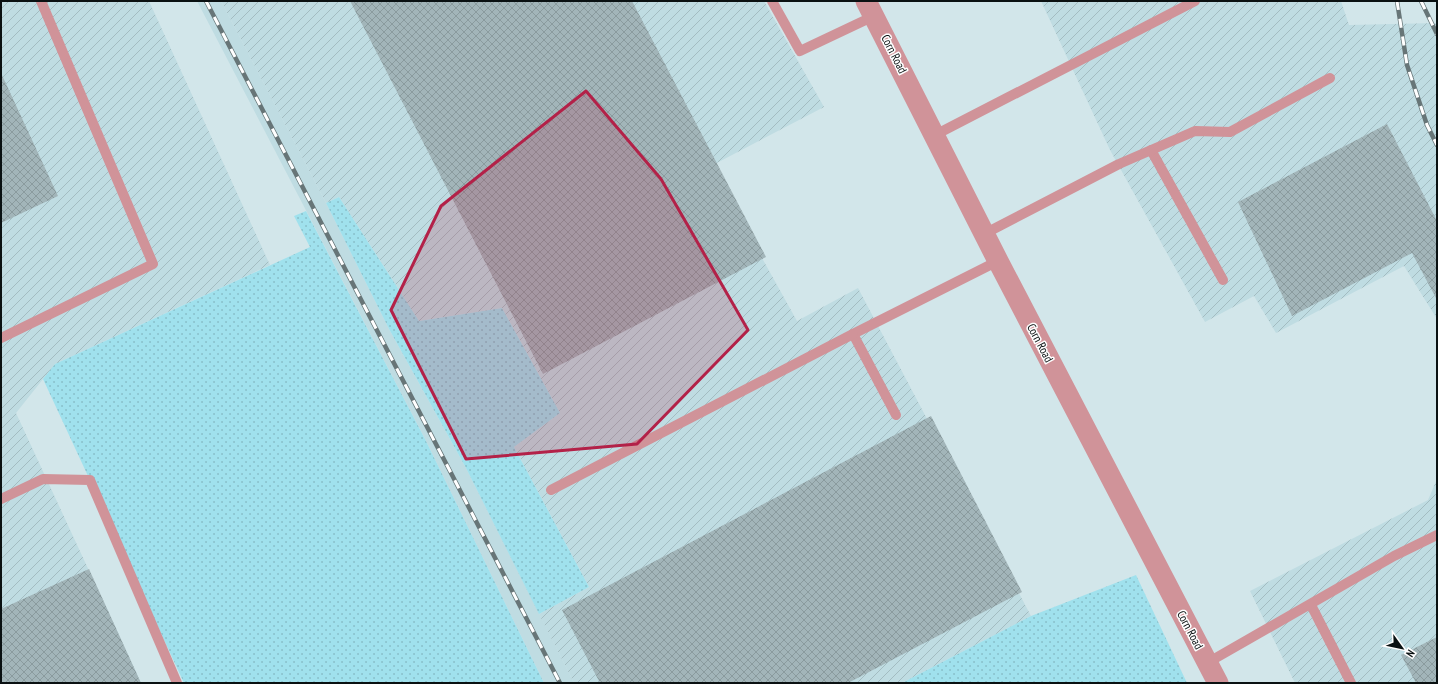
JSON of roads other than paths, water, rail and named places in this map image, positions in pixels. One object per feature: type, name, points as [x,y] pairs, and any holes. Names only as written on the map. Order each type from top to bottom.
[{"type":"street","name":"Corn Road","points":[[870,9],[998,262],[1218,683]]},
{"type":"lane","points":[[1,338],[154,264],[41,1]]},
{"type":"lane","points":[[772,1],[800,51],[870,9]]},
{"type":"lane","points":[[935,135],[1195,1]]},
{"type":"lane","points":[[984,234],[1120,164],[1195,131],[1230,132],[1330,78]]},
{"type":"lane","points":[[1151,150],[1223,280]]},
{"type":"lane","points":[[551,490],[853,334],[998,262]]},
{"type":"lane","points":[[853,334],[896,415]]},
{"type":"lane","points":[[1,499],[43,479],[90,480],[177,683]]},
{"type":"lane","points":[[1207,663],[1311,606],[1394,556],[1437,535]]},
{"type":"lane","points":[[1311,606],[1352,683]]},
{"type":"railway","points":[[206,1],[560,683]]},
{"type":"railway","points":[[1397,1],[1407,65],[1427,125],[1437,145]]},
{"type":"railway","points":[[1421,1],[1437,34]]}]
